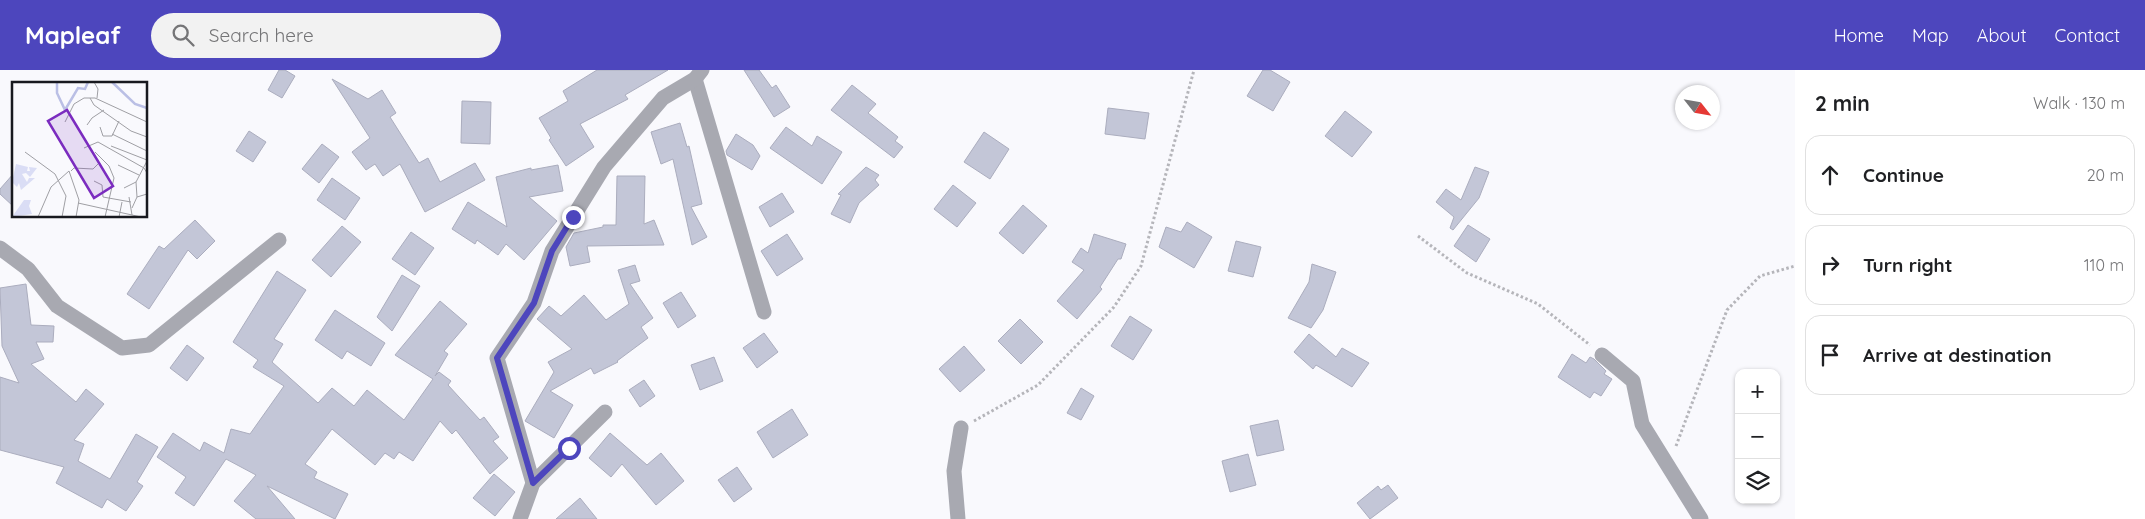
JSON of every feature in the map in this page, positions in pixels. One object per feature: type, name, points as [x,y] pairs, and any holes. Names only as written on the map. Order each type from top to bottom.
[{"type":"street","points":[[533,483],[497,358],[534,303],[552,251],[604,167],[663,98],[698,75],[764,312]]},
{"type":"street","points":[[0,248],[28,269],[57,306],[122,348],[149,345],[279,240]]},
{"type":"street","points":[[1602,354],[1633,381],[1642,424],[1701,519]]},
{"type":"street","points":[[520,519],[533,483],[605,412]]},
{"type":"street","points":[[958,519],[954,471],[961,428]]},
{"type":"path","points":[[961,428],[1038,385],[1114,306],[1141,266],[1194,70]]},
{"type":"path","points":[[1418,236],[1467,272],[1538,304],[1602,354]]},
{"type":"path","points":[[1668,466],[1727,310],[1760,276],[1795,266]]},
{"type":"building","points":[[279,70],[285,70],[295,76],[282,98],[268,90]]},
{"type":"building","points":[[597,70],[668,70],[625,95],[628,99],[580,124],[594,147],[566,166],[549,140],[551,138],[539,118],[568,101],[563,91]]},
{"type":"building","points":[[744,70],[759,70],[772,88],[776,85],[790,107],[774,117]]},
{"type":"building","points":[[1263,70],[1270,70],[1290,82],[1273,111],[1247,96]]},
{"type":"building","points":[[332,79],[368,99],[382,90],[396,113],[390,117],[419,163],[428,158],[440,182],[475,163],[485,180],[425,212],[400,164],[383,176],[375,164],[366,170],[352,152],[370,138]]},
{"type":"building","points":[[852,85],[876,104],[868,113],[898,137],[895,141],[903,147],[894,158],[831,110]]},
{"type":"building","points":[[462,101],[491,102],[490,144],[461,143]]},
{"type":"building","points":[[1108,108],[1149,113],[1145,139],[1105,134]]},
{"type":"building","points":[[1345,111],[1372,132],[1352,157],[1325,136]]},
{"type":"building","points":[[680,123],[687,147],[689,146],[702,204],[691,207],[707,237],[692,245],[673,159],[661,164],[651,132]]},
{"type":"building","points":[[786,127],[812,146],[817,136],[842,152],[822,184],[770,148]]},
{"type":"building","points":[[249,131],[266,142],[253,162],[236,151]]},
{"type":"building","points":[[984,132],[1009,149],[990,179],[964,162]]},
{"type":"building","points":[[736,134],[753,145],[760,156],[752,170],[727,155],[726,151]]},
{"type":"building","points":[[322,144],[339,157],[319,183],[302,169]]},
{"type":"building","points":[[558,165],[563,191],[529,197],[557,221],[524,260],[506,244],[498,255],[477,240],[475,244],[452,229],[468,202],[507,227],[496,177],[531,168],[531,170]]},
{"type":"building","points":[[866,167],[879,175],[875,180],[879,185],[859,203],[850,223],[831,214],[841,195],[838,194]]},
{"type":"building","points":[[1475,167],[1489,172],[1479,198],[1453,230],[1450,228],[1454,217],[1436,202],[1446,189],[1461,200]]},
{"type":"building","points":[[12,175],[12,205],[0,194],[0,189]]},
{"type":"building","points":[[617,176],[645,176],[644,224],[654,220],[664,245],[587,246],[590,262],[570,266],[566,247],[574,233],[603,227],[603,225],[616,225]]},
{"type":"building","points":[[332,178],[360,198],[345,220],[317,200]]},
{"type":"building","points":[[953,185],[976,203],[957,227],[934,209]]},
{"type":"building","points":[[782,193],[794,212],[770,227],[759,207]]},
{"type":"building","points":[[1023,205],[1047,226],[1023,254],[999,233]]},
{"type":"building","points":[[195,220],[215,241],[197,259],[188,250],[149,309],[127,294],[159,246],[164,249]]},
{"type":"building","points":[[1187,222],[1212,237],[1194,268],[1159,247],[1166,227],[1181,232]]},
{"type":"building","points":[[1468,225],[1490,239],[1476,262],[1454,246]]},
{"type":"building","points":[[342,226],[361,242],[331,277],[312,260]]},
{"type":"building","points":[[411,232],[434,248],[415,275],[392,259]]},
{"type":"building","points":[[787,234],[803,259],[777,276],[761,251]]},
{"type":"building","points":[[1094,234],[1126,244],[1121,259],[1118,259],[1100,287],[1102,289],[1077,319],[1057,301],[1084,270],[1072,262],[1081,248],[1088,253]]},
{"type":"building","points":[[1236,241],[1261,247],[1253,277],[1228,271]]},
{"type":"building","points":[[1312,264],[1336,272],[1323,310],[1311,328],[1288,318],[1309,282]]},
{"type":"building","points":[[635,265],[640,281],[630,284],[653,318],[641,327],[648,338],[618,362],[594,374],[591,368],[550,391],[573,405],[554,438],[525,421],[554,372],[548,362],[572,349],[537,319],[549,306],[561,316],[584,295],[606,320],[629,304],[618,270]]},
{"type":"building","points":[[277,271],[306,290],[274,339],[283,344],[272,362],[318,403],[332,388],[354,406],[367,390],[404,420],[433,379],[395,355],[440,301],[467,324],[444,351],[448,354],[435,376],[439,372],[451,381],[448,385],[480,420],[484,417],[499,437],[493,441],[508,458],[490,474],[456,430],[452,434],[440,421],[413,461],[399,452],[394,459],[385,453],[375,465],[332,429],[305,464],[317,472],[314,478],[348,494],[335,519],[267,486],[295,519],[256,519],[234,501],[256,475],[226,459],[194,506],[175,493],[186,477],[157,457],[173,433],[200,451],[204,442],[224,453],[231,429],[250,434],[284,386],[253,367],[258,360],[233,342]]},
{"type":"building","points":[[402,275],[420,286],[392,331],[377,317]]},
{"type":"building","points":[[26,284],[31,325],[54,326],[53,342],[36,342],[44,359],[31,364],[76,402],[86,389],[104,404],[74,440],[84,444],[78,461],[110,479],[136,434],[158,447],[137,482],[143,486],[126,511],[107,499],[102,508],[56,483],[64,467],[0,450],[0,377],[19,383],[2,346],[0,288]]},
{"type":"building","points":[[681,292],[696,316],[678,328],[663,303]]},
{"type":"building","points":[[335,310],[385,343],[371,366],[347,351],[342,359],[315,340]]},
{"type":"building","points":[[1130,316],[1152,330],[1133,360],[1111,346]]},
{"type":"building","points":[[1020,319],[1043,342],[1021,364],[998,341]]},
{"type":"building","points":[[764,333],[778,352],[757,368],[743,348]]},
{"type":"building","points":[[1309,334],[1336,357],[1342,348],[1369,363],[1352,387],[1316,365],[1313,369],[1294,352]]},
{"type":"building","points":[[187,345],[204,358],[187,381],[170,368]]},
{"type":"building","points":[[964,346],[985,370],[960,392],[939,369]]},
{"type":"building","points":[[1572,354],[1586,363],[1590,357],[1594,359],[1606,371],[1604,374],[1612,379],[1601,396],[1594,392],[1590,398],[1558,377]]},
{"type":"building","points":[[714,357],[723,381],[700,390],[691,365]]},
{"type":"building","points":[[644,380],[655,396],[640,407],[629,390]]},
{"type":"building","points":[[1081,388],[1094,396],[1081,420],[1067,413]]},
{"type":"building","points":[[792,409],[808,435],[773,458],[757,432]]},
{"type":"building","points":[[1278,420],[1284,450],[1257,456],[1250,426]]},
{"type":"building","points":[[610,433],[647,465],[661,453],[684,481],[656,505],[622,464],[611,477],[589,458]]},
{"type":"building","points":[[1248,454],[1256,485],[1230,492],[1222,461]]},
{"type":"building","points":[[737,467],[752,489],[734,502],[718,480]]},
{"type":"building","points":[[494,474],[515,492],[495,516],[473,498]]},
{"type":"building","points":[[1388,485],[1398,498],[1370,519],[1357,503],[1378,486],[1381,490]]},
{"type":"building","points":[[580,498],[597,519],[556,519]]},
{"type":"route","points":[[569,448],[533,483],[497,358],[534,303],[552,251],[573,217]]}]
